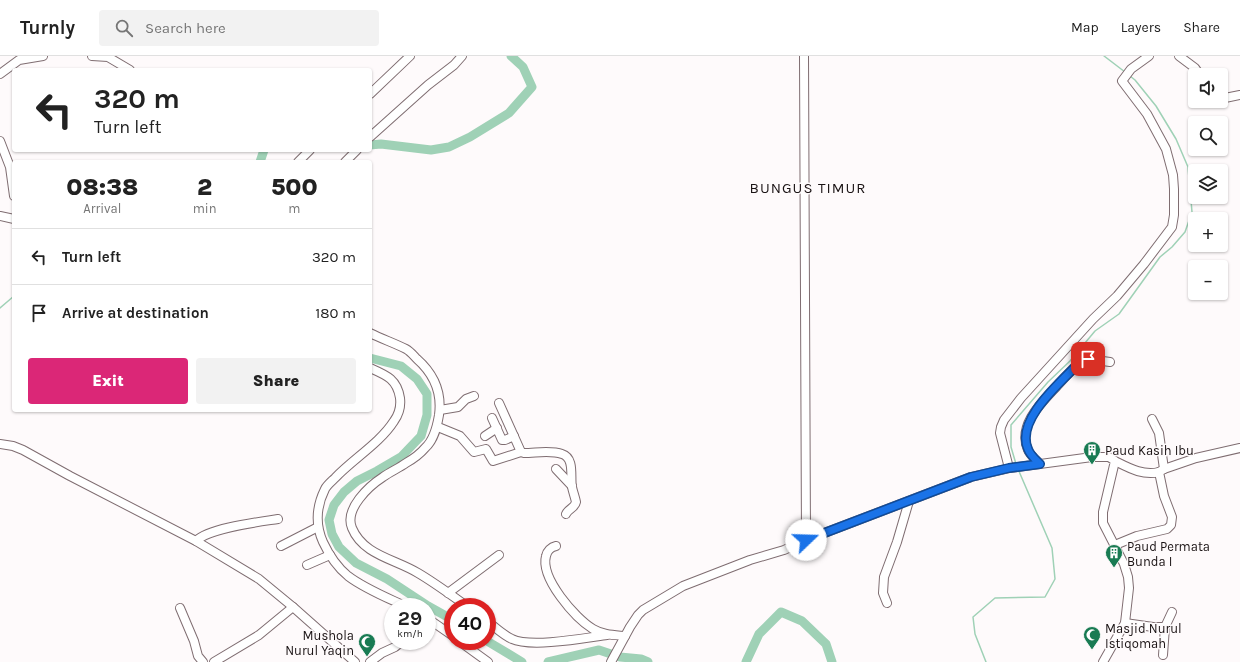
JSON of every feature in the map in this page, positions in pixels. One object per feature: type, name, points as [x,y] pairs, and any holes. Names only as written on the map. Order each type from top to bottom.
[{"type":"street","points":[[0,74],[18,60],[43,56]]},
{"type":"street","points":[[92,56],[108,57],[127,68]]},
{"type":"street","points":[[372,92],[410,56]]},
{"type":"street","points":[[372,136],[462,56]]},
{"type":"street","points":[[804,56],[806,540]]},
{"type":"street","points":[[1010,468],[1000,433],[1004,420],[1021,398],[1093,319],[1117,296],[1172,227],[1174,215],[1173,175],[1166,149],[1147,114],[1122,81],[1131,69],[1149,56]]},
{"type":"street","points":[[1179,56],[1195,68]]},
{"type":"street","points":[[1228,98],[1240,96]]},
{"type":"street","points":[[0,141],[10,167],[12,182]]},
{"type":"street","points":[[300,160],[308,152]]},
{"type":"street","points":[[347,160],[356,152]]},
{"type":"street","points":[[0,216],[12,219]]},
{"type":"street","points":[[372,334],[407,350],[425,365],[433,377],[439,399],[444,409],[438,427],[426,448],[407,463],[383,477],[363,494],[354,506],[351,526],[356,536],[370,550],[410,568],[455,598]]},
{"type":"street","points":[[1038,464],[1030,454],[1026,441],[1030,418],[1037,407],[1082,360],[1088,359],[1110,362]]},
{"type":"street","points":[[372,369],[386,375],[395,382],[398,390],[400,406],[394,421],[374,444],[355,458],[326,488],[318,509],[317,528],[329,555],[341,570],[348,576],[390,598]]},
{"type":"street","points":[[444,409],[460,406],[466,398],[474,396]]},
{"type":"street","points":[[498,403],[520,452]]},
{"type":"street","points":[[492,418],[503,441],[514,436]]},
{"type":"street","points":[[1115,545],[1137,536],[1167,529],[1171,525],[1172,517],[1164,496],[1159,433],[1152,419]]},
{"type":"street","points":[[438,427],[460,436],[474,452],[486,449],[493,460],[520,452],[554,452],[564,454],[569,461],[571,468],[572,486],[576,502],[574,507],[567,511],[566,514]]},
{"type":"street","points":[[485,436],[497,428]]},
{"type":"street","points":[[0,444],[13,446],[24,450],[196,541],[259,579],[355,662]]},
{"type":"street","points":[[611,662],[638,614],[683,586],[750,560],[784,550],[806,540],[971,477],[1010,468],[1092,457],[1110,458],[1142,473],[1150,474],[1196,458],[1240,448]]},
{"type":"street","points":[[1103,662],[1125,623],[1129,581],[1124,564],[1103,523],[1103,512],[1115,461]]},
{"type":"street","points":[[556,469],[572,486]]},
{"type":"street","points":[[887,603],[883,593],[884,577],[897,542],[909,501]]},
{"type":"street","points":[[196,541],[202,536],[215,532],[278,518]]},
{"type":"street","points":[[281,546],[317,528]]},
{"type":"street","points":[[556,546],[546,553],[545,570],[556,590],[578,616],[594,630],[624,639]]},
{"type":"street","points":[[307,565],[329,555]]},
{"type":"street","points":[[448,593],[499,555]]},
{"type":"street","points":[[214,662],[259,635],[293,607]]},
{"type":"street","points":[[180,608],[194,641],[198,656],[203,662]]},
{"type":"street","points":[[1163,655],[1165,627],[1172,612]]},
{"type":"street","points":[[1125,623],[1165,627]]},
{"type":"street","points":[[496,627],[512,639],[526,643],[608,635]]},
{"type":"street","points":[[370,662],[388,650]]},
{"type":"street","points":[[471,650],[488,662]]},
{"type":"waterway","points":[[372,145],[381,144],[431,150],[449,147],[470,137],[509,113],[532,87],[523,67],[511,56]]},
{"type":"waterway","points":[[1104,56],[1125,72]]},
{"type":"waterway","points":[[1016,464],[1011,447],[1011,425],[1048,382],[1070,361],[1095,331],[1119,314],[1160,257],[1172,247],[1185,232],[1192,212],[1188,167],[1176,139],[1156,106],[1130,76]]},
{"type":"waterway","points":[[261,160],[263,152]]},
{"type":"waterway","points":[[0,308],[12,298]]},
{"type":"waterway","points":[[372,359],[401,366],[417,379],[427,394],[427,415],[421,436],[401,457],[357,481],[344,492],[334,505],[329,520],[332,534],[339,547],[356,563],[387,579],[444,615]]},
{"type":"waterway","points":[[986,662],[975,634],[973,617],[995,598],[1045,597],[1055,579],[1052,548],[1018,469]]},
{"type":"waterway","points":[[746,662],[759,634],[781,612],[802,621],[826,644],[832,662]]},
{"type":"waterway","points":[[496,646],[522,662]]},
{"type":"waterway","points":[[548,662],[599,650],[620,657],[641,659],[648,662]]},
{"type":"place","name":"Paud Kasih Ibu","points":[[1092,465]]},
{"type":"place","name":"Paud Permata Bunda I","points":[[1114,568]]},
{"type":"place","name":"Masjid Nurul Istiqomah","points":[[1092,650]]},
{"type":"place","name":"Mushola Nurul Yaqin","points":[[367,657]]},
{"type":"district","name":"BUNGUS TIMUR","points":[[808,188]]},
{"type":"route","points":[[806,540],[971,477],[1009,468],[1040,464],[1030,454],[1027,448],[1026,441],[1030,418],[1037,407],[1079,363],[1082,360],[1088,359]]}]
